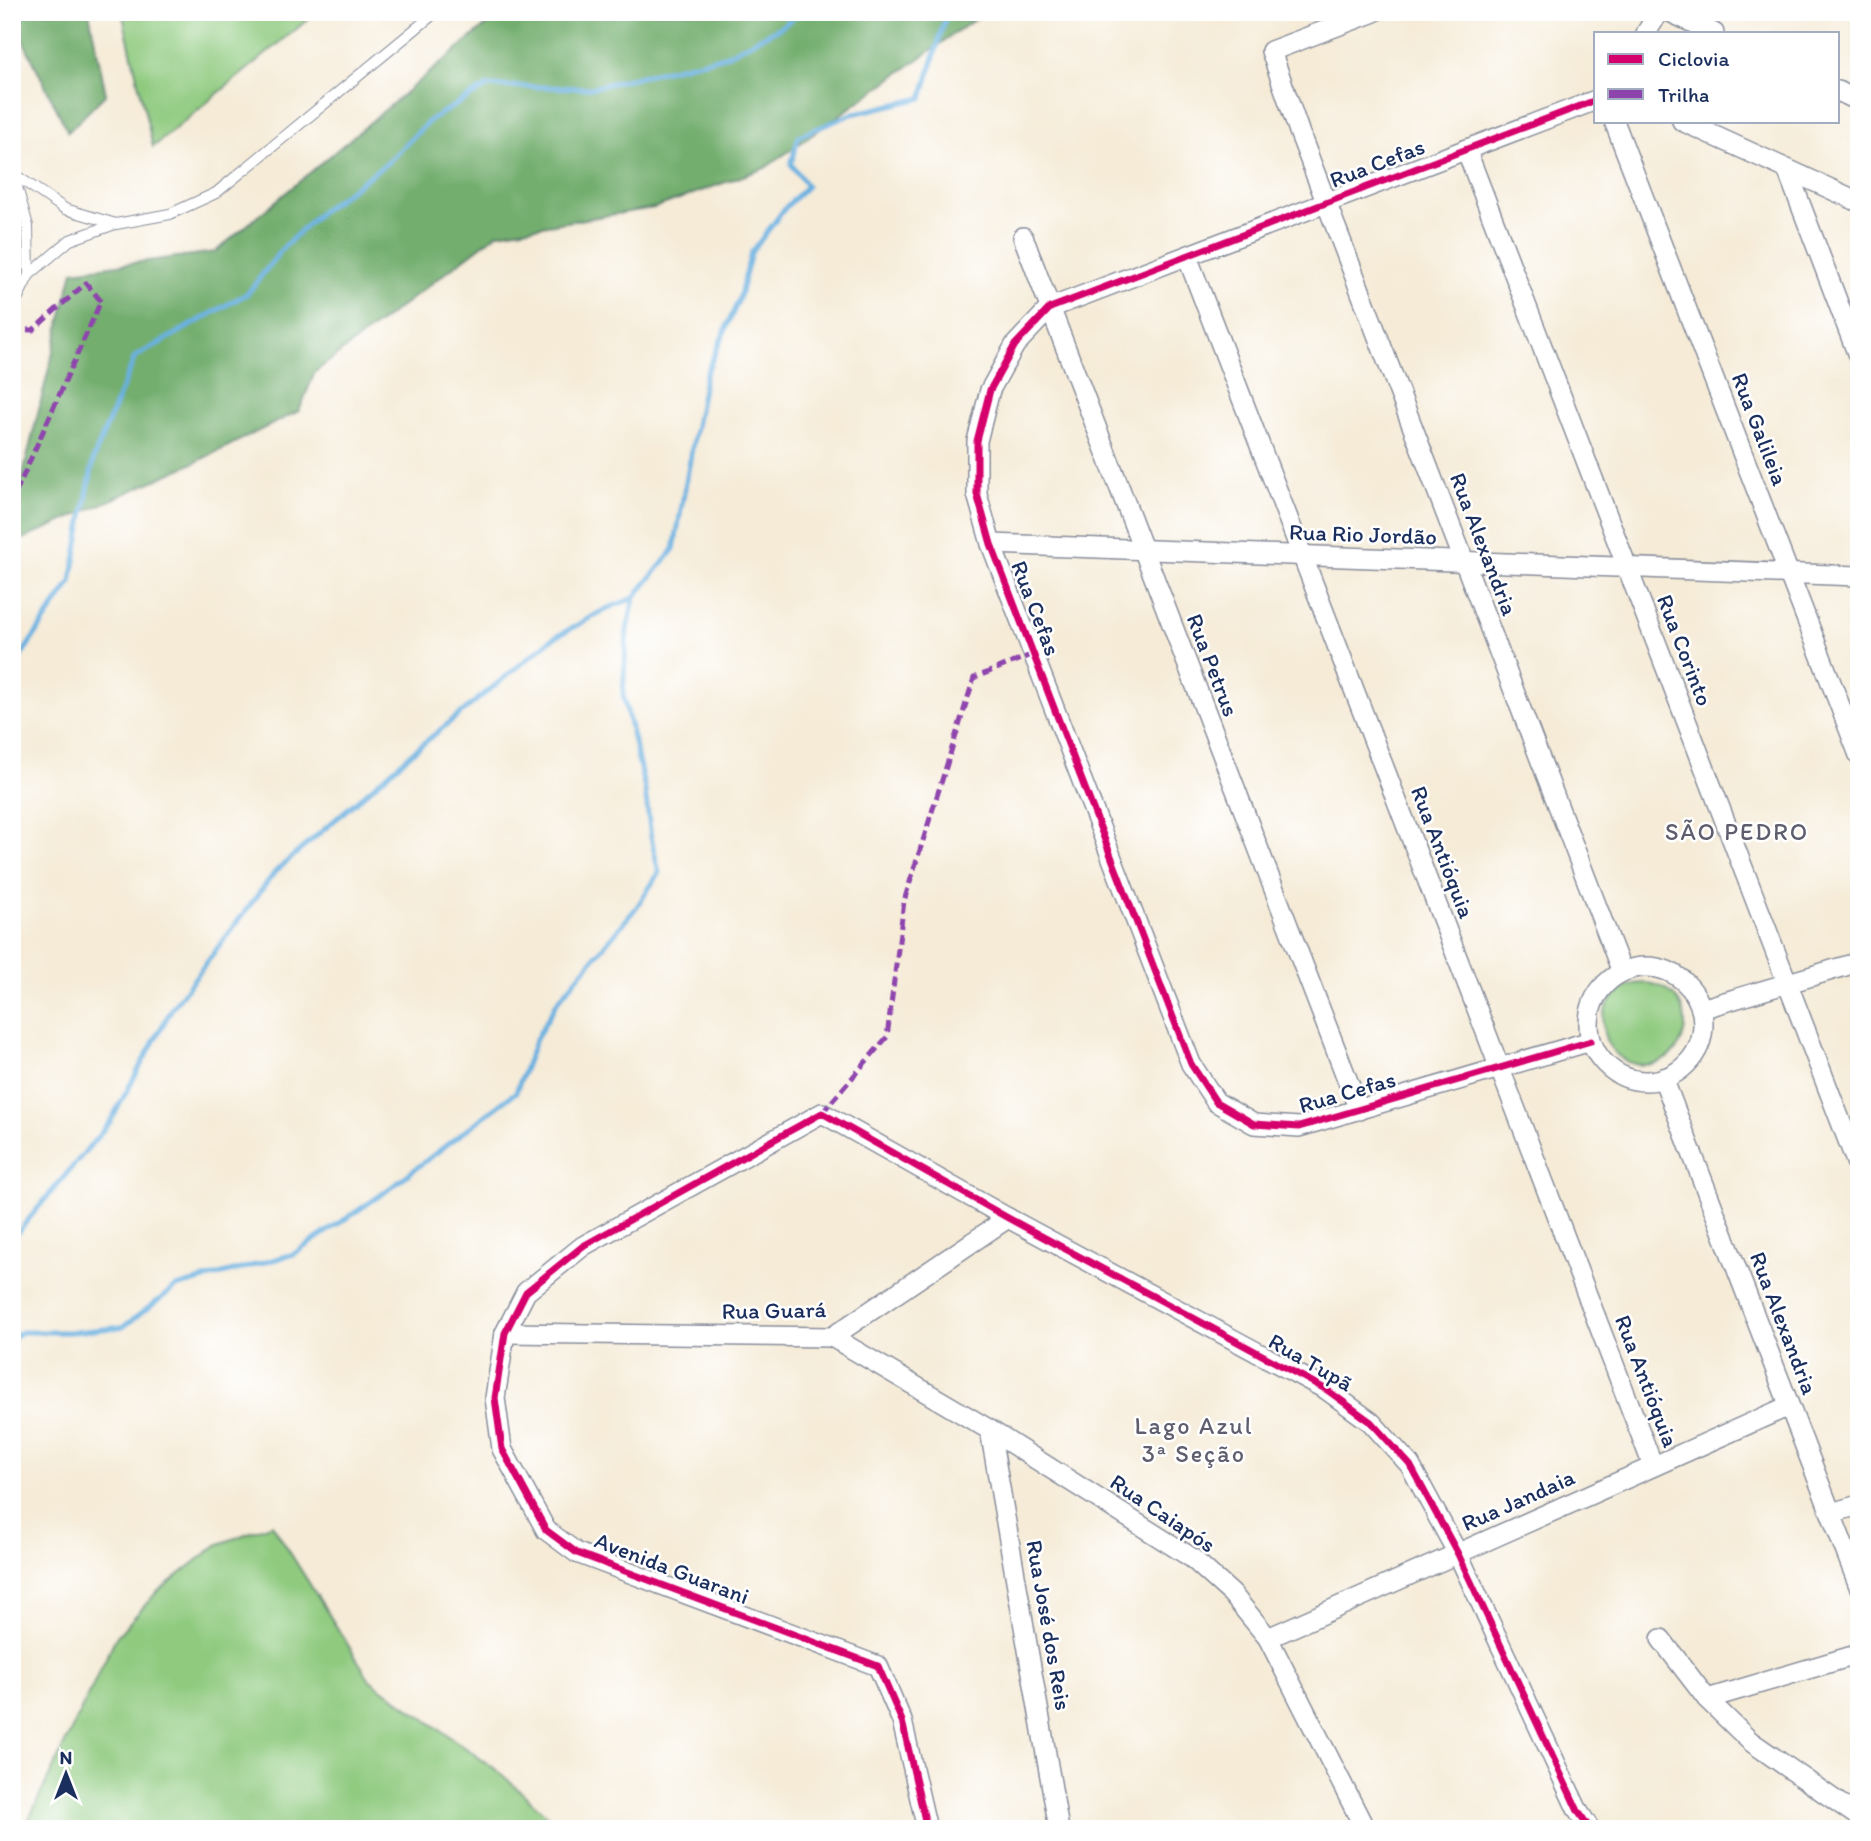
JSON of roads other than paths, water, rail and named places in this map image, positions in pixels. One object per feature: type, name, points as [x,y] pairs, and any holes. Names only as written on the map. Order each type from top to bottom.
[{"type":"street","name":"Rua Alexandria","points":[[1374,12],[1271,51],[1326,203],[1622,972]]},
{"type":"street","points":[[1647,32],[1659,12]]},
{"type":"street","points":[[1670,12],[1712,32]]},
{"type":"street","points":[[1840,92],[1859,101]]},
{"type":"street","name":"Rua Cefas","points":[[1591,1041],[1299,1127],[1254,1124],[1216,1101],[1191,1064],[991,544],[977,494],[977,441],[990,390],[1016,345],[1050,308],[1594,101]]},
{"type":"street","name":"Rua Galileia","points":[[1614,122],[1859,755]]},
{"type":"street","points":[[1684,122],[1859,202]]},
{"type":"street","name":"Rua Corinto","points":[[1466,149],[1859,1169]]},
{"type":"street","points":[[1787,169],[1859,358]]},
{"type":"street","name":"Rua Petrus","points":[[1023,237],[1359,1110]]},
{"type":"street","name":"Rua Antióquia","points":[[1187,256],[1653,1466]]},
{"type":"street","name":"Rua Rio Jordão","points":[[991,544],[1859,576]]},
{"type":"street","points":[[1701,1009],[1859,962]]},
{"type":"street","points":[[1642,967],[1661,969],[1679,977],[1693,991],[1701,1009],[1703,1026],[1692,1059],[1679,1071],[1663,1079],[1646,1081],[1628,1078],[1612,1070],[1599,1057],[1591,1041],[1588,1025],[1597,993],[1608,981],[1622,972],[1642,967]]},
{"type":"street","name":"Rua Alexandria","points":[[1663,1079],[1859,1586]]},
{"type":"street","name":"Rua Tupã","points":[[822,1113],[1008,1218],[1326,1390],[1371,1423],[1410,1465],[1458,1554],[1578,1811],[1590,1829]]},
{"type":"street","name":"Avenida Guarani","points":[[822,1113],[583,1246],[526,1292],[505,1333],[495,1398],[502,1449],[546,1530],[577,1553],[878,1666],[902,1721],[926,1829]]},
{"type":"street","name":"Rua Guará","points":[[505,1333],[832,1337],[1008,1218]]},
{"type":"street","name":"Rua Caiapós","points":[[832,1337],[990,1430],[1192,1558],[1232,1594],[1268,1638],[1366,1829]]},
{"type":"street","name":"Rua Jandaia","points":[[1268,1638],[1789,1406]]},
{"type":"street","name":"Rua José dos Reis","points":[[990,1430],[1059,1829]]},
{"type":"street","points":[[1831,1513],[1859,1505]]},
{"type":"street","points":[[1661,1639],[1707,1699],[1750,1741],[1859,1817]]},
{"type":"street","points":[[1707,1699],[1859,1654]]},
{"type":"lane","points":[[12,309],[29,275],[70,240],[116,224],[170,215],[216,193],[436,12]]},
{"type":"lane","points":[[13,174],[65,209],[116,224]]},
{"type":"lane","points":[[13,174],[28,226],[29,275]]},
{"type":"waterway","points":[[12,669],[71,582],[94,457],[135,357],[248,293],[282,249],[320,212],[387,163],[430,120],[488,86],[591,88],[725,56],[779,28],[802,12]]},
{"type":"waterway","points":[[12,1338],[21,1332],[73,1332],[123,1327],[176,1287],[294,1254],[385,1192],[516,1092],[535,1041],[557,1002],[636,908],[659,873],[645,790],[623,694],[627,631],[634,598],[674,549],[705,376],[739,299],[751,253],[785,208],[807,186],[791,164],[799,136],[852,114],[922,98],[947,12]]},
{"type":"waterway","points":[[12,1239],[110,1122],[172,1008],[275,872],[413,752],[552,639],[606,609],[634,598]]},
{"type":"district","name":"SÃO PEDRO","points":[[1737,832]]},
{"type":"district","name":"Lago Azul 3ª Seção","points":[[1194,1440]]}]
